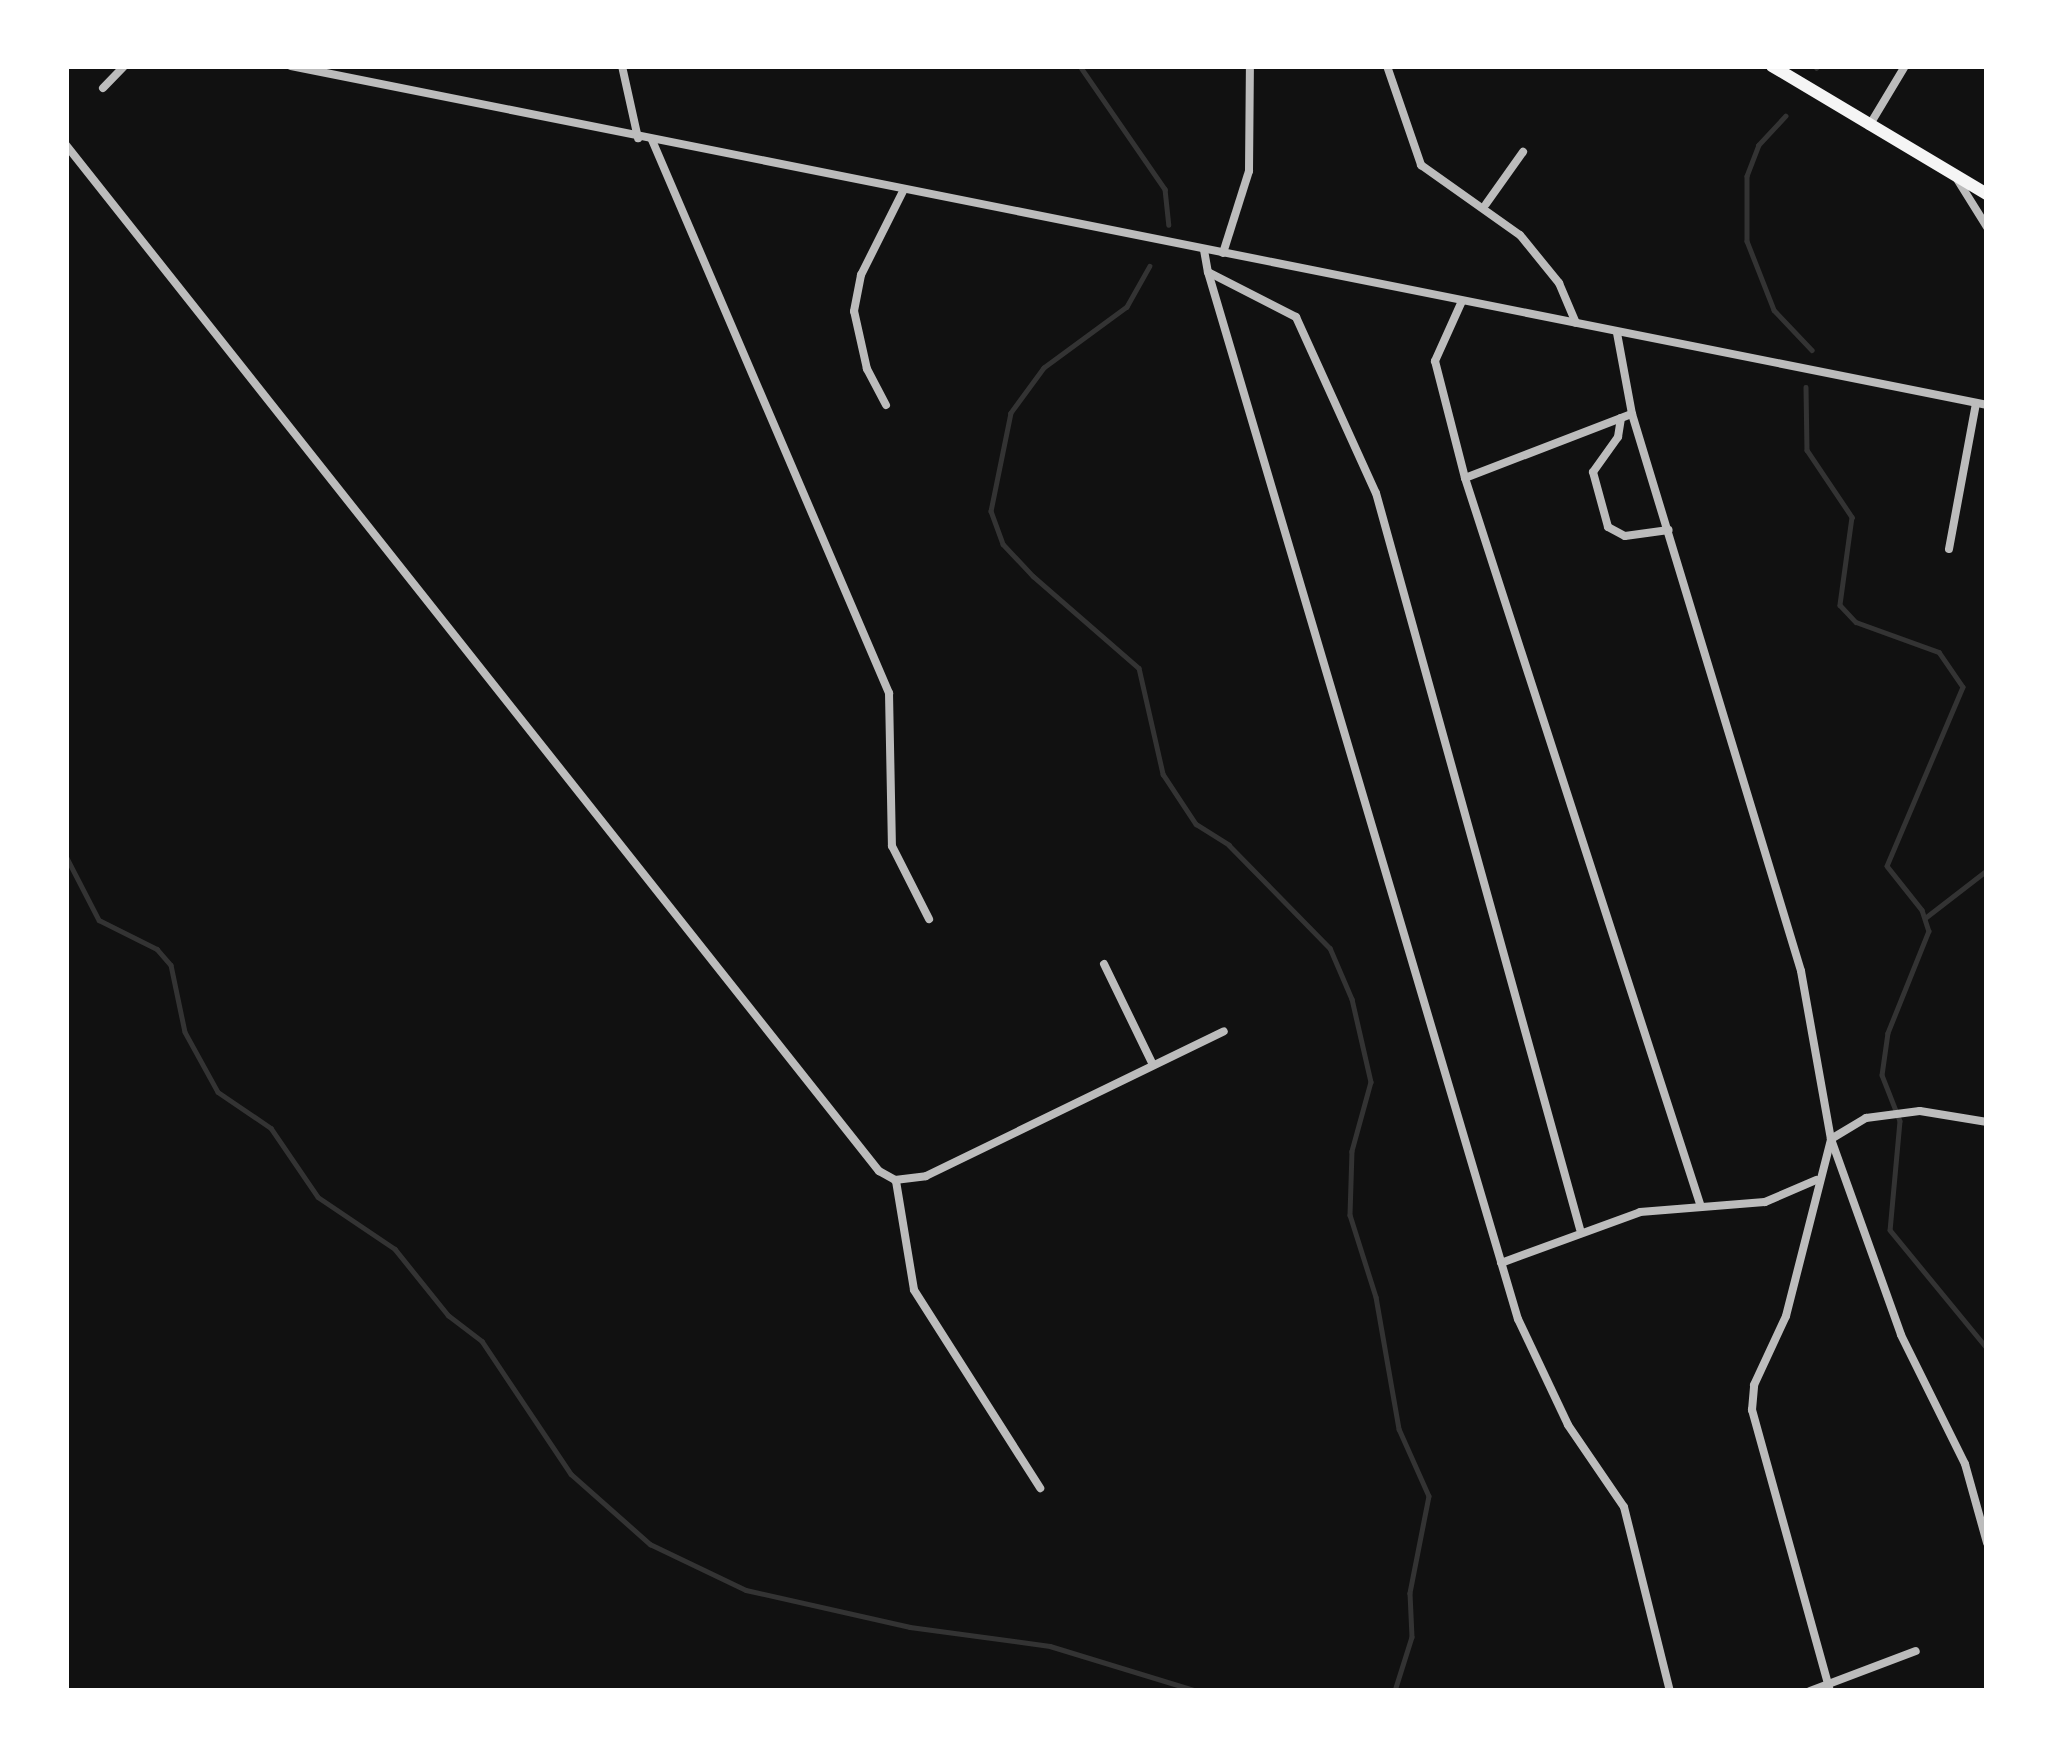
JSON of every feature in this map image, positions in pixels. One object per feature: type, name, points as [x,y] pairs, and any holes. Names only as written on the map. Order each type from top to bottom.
[{"type":"highway","points":[[1772,66],[1987,194]]},
{"type":"street","points":[[103,88],[124,66]]},
{"type":"street","points":[[291,66],[1982,404],[1948,549]]},
{"type":"street","points":[[622,66],[638,138]]},
{"type":"street","points":[[1223,253],[1249,171],[1250,66]]},
{"type":"street","points":[[1387,66],[1421,165],[1486,204],[1541,258],[1576,322]]},
{"type":"street","points":[[1868,127],[1905,66]]},
{"type":"street","points":[[652,140],[889,693],[892,846],[928,919]]},
{"type":"street","points":[[66,145],[764,1034],[866,1159],[895,1180],[907,1212],[914,1290],[1040,1488]]},
{"type":"street","points":[[1486,204],[1523,152]]},
{"type":"street","points":[[1957,179],[1987,227]]},
{"type":"street","points":[[886,405],[867,369],[854,311],[861,275],[903,191]]},
{"type":"street","points":[[1204,250],[1502,1263],[1547,1383],[1624,1507],[1670,1691]]},
{"type":"street","points":[[1208,272],[1296,317],[1376,493],[1580,1229]]},
{"type":"street","points":[[1462,301],[1436,361],[1465,478],[1701,1207]]},
{"type":"street","points":[[1617,333],[1632,414],[1802,971],[1831,1139],[1901,1335],[1965,1465],[1987,1543]]},
{"type":"street","points":[[1465,478],[1632,414]]},
{"type":"street","points":[[1621,418],[1618,437],[1593,472],[1608,527],[1625,536],[1669,530]]},
{"type":"street","points":[[1104,964],[1154,1065]]},
{"type":"street","points":[[895,1180],[926,1176],[1224,1031]]},
{"type":"street","points":[[1829,1688],[1751,1398],[1786,1316],[1817,1179],[1831,1139],[1866,1118],[1920,1111],[1987,1122]]},
{"type":"street","points":[[1502,1263],[1580,1229],[1701,1207],[1766,1202],[1817,1179]]},
{"type":"street","points":[[1810,1691],[1829,1688],[1916,1651]]},
{"type":"waterway","points":[[1080,66],[1165,189],[1169,225]]},
{"type":"waterway","points":[[1786,116],[1759,145],[1747,176],[1747,241],[1774,310],[1812,350]]},
{"type":"waterway","points":[[1150,266],[1127,307],[1044,368],[1011,413],[991,511],[1003,544],[1033,576],[1139,668],[1163,774],[1196,824],[1229,845],[1330,948],[1352,999],[1371,1082],[1352,1151],[1350,1215],[1376,1297],[1399,1429],[1429,1496],[1410,1593],[1412,1637],[1395,1691]]},
{"type":"waterway","points":[[1806,387],[1807,450],[1852,517],[1840,605],[1856,622],[1939,652],[1963,687],[1887,866],[1922,910],[1929,931],[1888,1033],[1882,1075],[1900,1121],[1890,1230],[1987,1348]]},
{"type":"waterway","points":[[66,856],[99,920],[157,949],[171,965],[185,1032],[218,1092],[271,1128],[318,1197],[395,1249],[448,1315],[482,1341],[571,1474],[650,1544],[746,1590],[910,1627],[1050,1646],[1197,1691]]},
{"type":"waterway","points":[[1925,918],[1987,870]]}]
